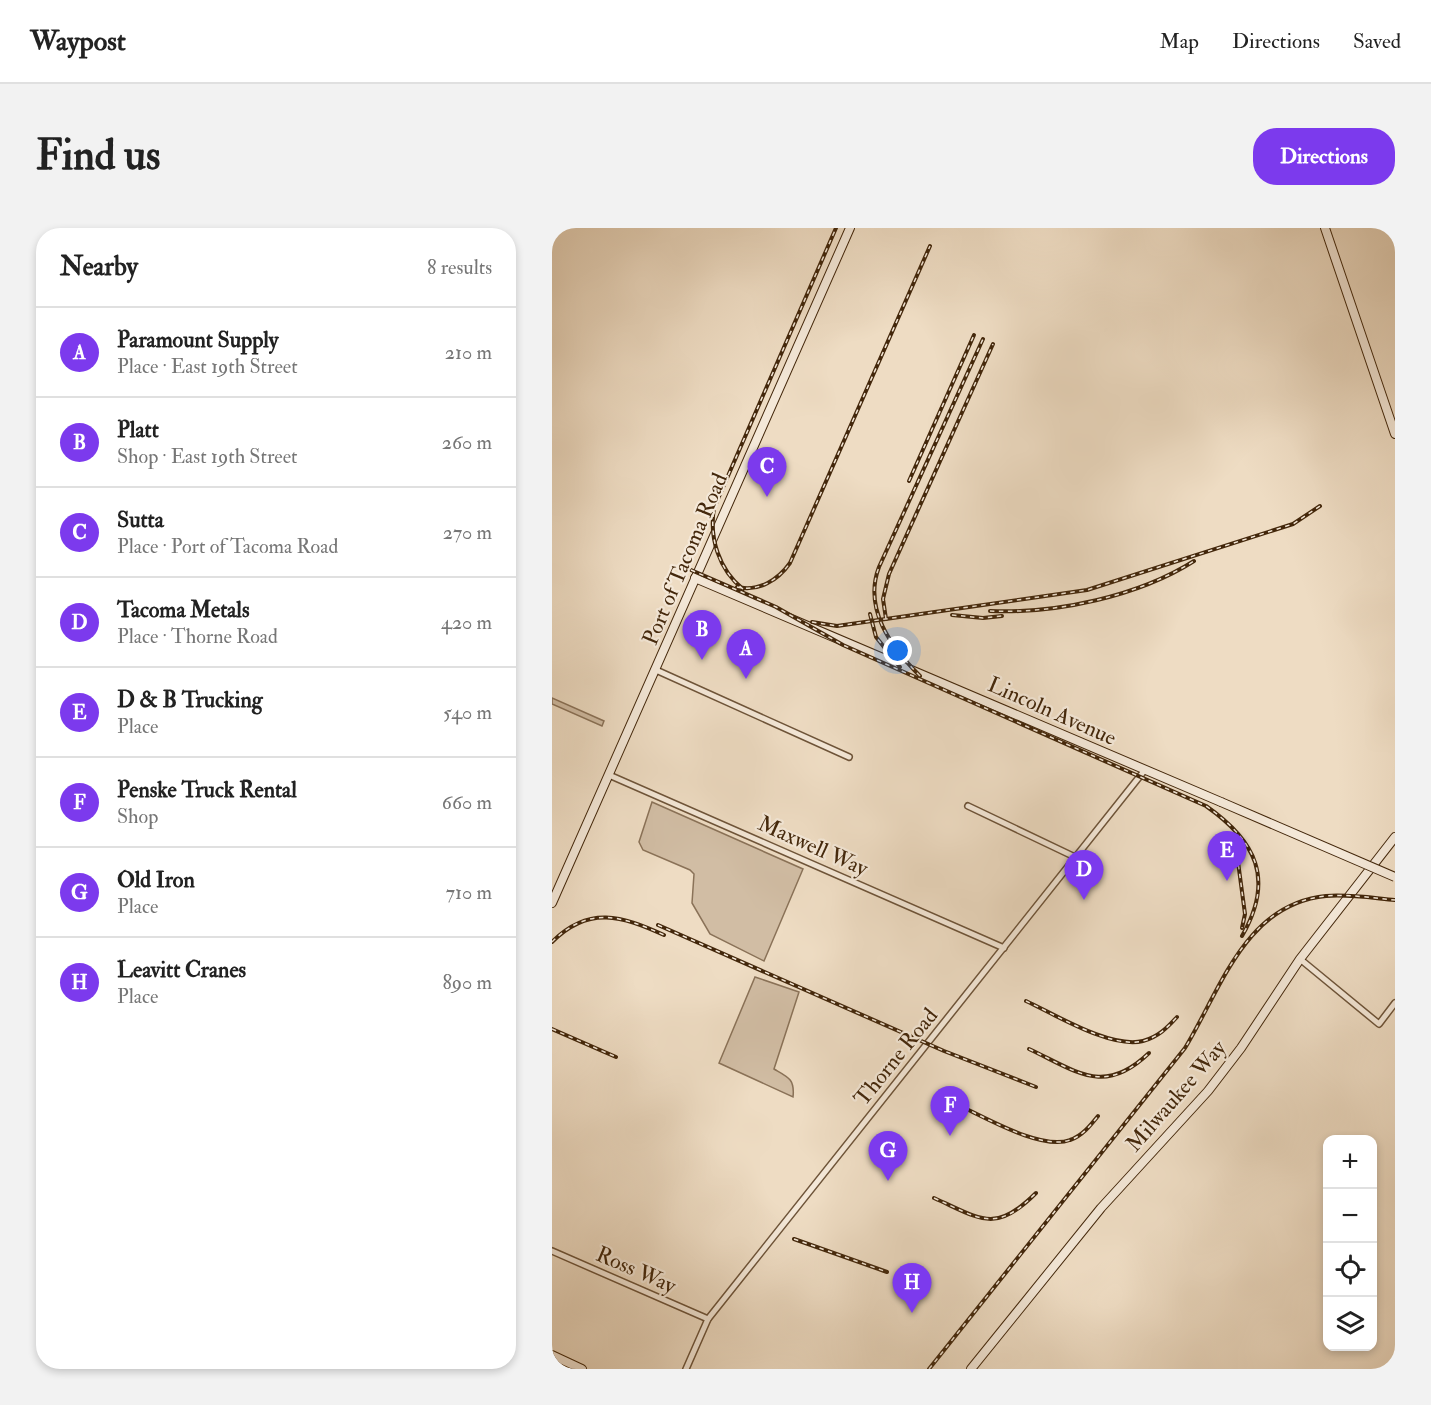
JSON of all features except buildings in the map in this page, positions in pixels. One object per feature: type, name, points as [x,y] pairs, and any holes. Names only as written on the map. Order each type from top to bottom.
[{"type":"street","name":"Port of Tacoma Road","points":[[552,903],[850,228]]},
{"type":"street","points":[[1325,228],[1395,434]]},
{"type":"street","name":"Lincoln Avenue","points":[[695,578],[1395,877]]},
{"type":"street","points":[[656,670],[849,757]]},
{"type":"street","name":"Thorne Road","points":[[686,1369],[708,1319],[1144,771]]},
{"type":"street","name":"Maxwell Way","points":[[609,775],[1004,948]]},
{"type":"street","points":[[968,807],[1077,858]]},
{"type":"street","name":"Milwaukee Way","points":[[971,1369],[1101,1208],[1208,1091],[1241,1048],[1300,959],[1395,837]]},
{"type":"street","points":[[1300,959],[1379,1023],[1395,1004]]},
{"type":"street","name":"Ross Way","points":[[552,1251],[708,1319]]},
{"type":"street","points":[[552,1355],[582,1369]]},
{"type":"shaded area","points":[[552,698],[604,721],[602,726],[552,704]]},
{"type":"shaded area","points":[[652,802],[803,869],[764,961],[710,934],[692,903],[694,874],[690,870],[643,850],[639,842]]},
{"type":"shaded area","points":[[755,977],[799,992],[774,1069],[790,1079],[793,1086],[793,1097],[719,1063]]},
{"type":"railway","points":[[743,589],[728,573],[718,553],[713,531],[714,508],[836,228]]},
{"type":"railway","points":[[737,587],[753,588],[767,583],[780,575],[790,563],[930,246]]},
{"type":"railway","points":[[909,481],[974,335]]},
{"type":"railway","points":[[920,676],[899,653],[883,626],[877,612],[875,583],[879,567],[983,339]]},
{"type":"railway","points":[[886,619],[883,599],[889,574],[993,344]]},
{"type":"railway","points":[[812,622],[837,626],[1087,590],[1293,524],[1320,506]]},
{"type":"railway","points":[[990,611],[1042,609],[1096,600],[1148,584],[1194,561]]},
{"type":"railway","points":[[691,570],[776,607],[843,645],[1206,806],[1237,833],[1248,847],[1255,863],[1258,879],[1257,897],[1242,936]]},
{"type":"railway","points":[[870,614],[876,637],[900,667]]},
{"type":"railway","points":[[952,615],[983,618],[1002,616]]},
{"type":"railway","points":[[1236,847],[1245,914],[1242,928]]},
{"type":"railway","points":[[929,1369],[1185,1048],[1224,976],[1255,932],[1275,915],[1298,902],[1326,896],[1395,900]]},
{"type":"railway","points":[[552,942],[579,923],[606,918],[634,923],[664,935]]},
{"type":"railway","points":[[658,925],[944,1051],[1036,1087]]},
{"type":"railway","points":[[1026,1001],[1100,1036],[1130,1042],[1143,1041],[1158,1035],[1177,1017]]},
{"type":"railway","points":[[552,1029],[616,1057]]},
{"type":"railway","points":[[1029,1049],[1077,1072],[1104,1077],[1118,1074],[1149,1053]]},
{"type":"railway","points":[[956,1104],[1012,1131],[1044,1141],[1070,1140],[1089,1127],[1098,1116]]},
{"type":"railway","points":[[934,1198],[964,1212],[987,1219],[1009,1214],[1036,1193]]},
{"type":"railway","points":[[794,1239],[887,1272]]},
{"type":"place","name":"Sutta","points":[[767,497]]},
{"type":"place","name":"Platt","points":[[702,660]]},
{"type":"place","name":"Paramount Supply","points":[[746,679]]},
{"type":"place","name":"D & B Trucking","points":[[1227,881]]},
{"type":"place","name":"Tacoma Metals","points":[[1084,900]]},
{"type":"place","name":"Penske Truck Rental","points":[[950,1136]]},
{"type":"place","name":"Old Iron","points":[[888,1181]]},
{"type":"place","name":"Leavitt Cranes","points":[[912,1313]]}]
